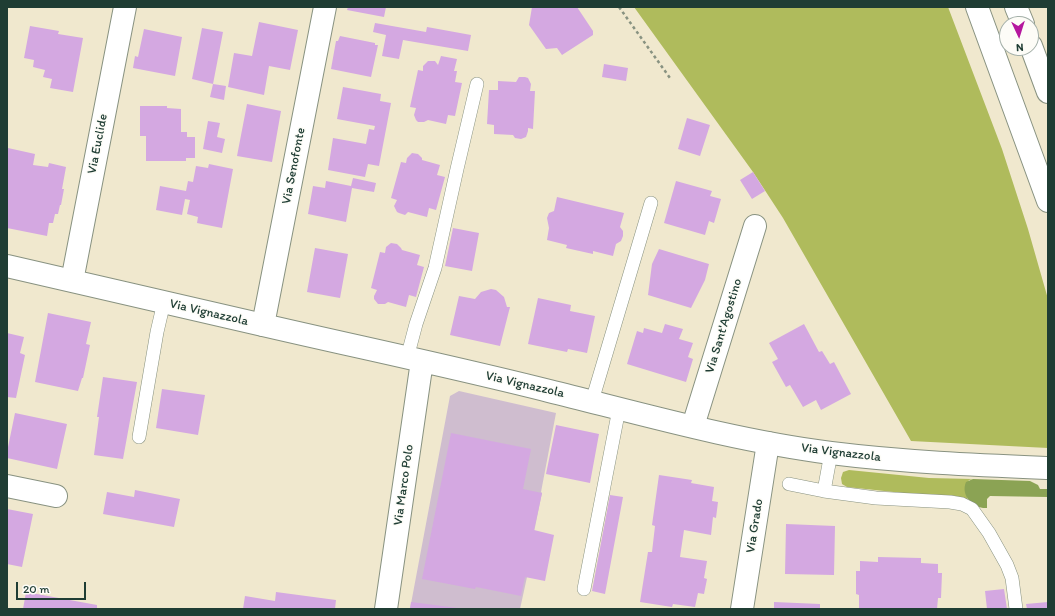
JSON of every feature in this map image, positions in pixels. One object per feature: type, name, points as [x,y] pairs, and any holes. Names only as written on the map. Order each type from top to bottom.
[{"type":"main road","name":"Via Euclide","points":[[72,281],[125,7]]},
{"type":"main road","name":"Via Senofonte","points":[[262,325],[324,7]]},
{"type":"main road","points":[[977,7],[1048,201]]},
{"type":"main road","points":[[1035,56],[1048,92]]},
{"type":"main road","name":"Via Sant'Agostino","points":[[693,426],[755,226]]},
{"type":"main road","name":"Via Vignazzola","points":[[7,266],[768,443],[831,453],[911,461],[1043,468]]},
{"type":"main road","name":"Via Marco Polo","points":[[386,609],[414,360]]},
{"type":"main road","name":"Via Grado","points":[[742,609],[768,443]]},
{"type":"main road","points":[[7,486],[56,496]]},
{"type":"lane","points":[[414,360],[416,324],[435,268],[477,84]]},
{"type":"lane","points":[[592,402],[651,203]]},
{"type":"lane","points":[[139,437],[157,332],[164,302]]},
{"type":"lane","points":[[584,589],[620,409]]},
{"type":"lane","points":[[824,491],[831,453]]},
{"type":"lane","points":[[789,484],[824,491],[876,498],[950,502],[962,504],[972,509],[989,533],[1007,565],[1012,578],[1016,609]]},
{"type":"path","points":[[620,7],[670,78]]},
{"type":"shaded area","points":[[459,391],[556,413],[520,609],[410,609],[450,396]]},
{"type":"green space","points":[[634,7],[948,7],[1002,149],[1028,229],[1048,299],[1048,448],[911,441],[783,218],[753,172]]},
{"type":"green space","points":[[849,470],[929,478],[973,479],[969,480],[965,489],[968,500],[956,496],[903,493],[847,487],[842,484],[841,478],[843,472]]},
{"type":"green space","points":[[973,479],[1030,481],[1038,485],[1040,489],[1048,489],[1048,497],[990,496],[987,499],[987,508],[982,508],[969,501],[965,492],[966,482]]},
{"type":"building","points":[[348,7],[386,7],[384,17],[347,10]]},
{"type":"building","points":[[532,7],[577,7],[593,31],[593,35],[562,55],[557,48],[546,49],[529,25]]},
{"type":"building","points":[[259,22],[298,30],[290,70],[269,66],[264,95],[228,87],[234,53],[252,56]]},
{"type":"building","points":[[375,23],[426,32],[427,27],[471,35],[468,51],[403,40],[399,59],[382,56],[386,35],[373,32]]},
{"type":"building","points":[[30,26],[59,31],[58,34],[83,38],[73,92],[50,88],[52,79],[43,77],[45,70],[33,67],[34,60],[24,58]]},
{"type":"building","points":[[202,28],[223,32],[213,84],[192,79]]},
{"type":"building","points":[[144,29],[182,37],[175,76],[133,68],[135,56],[138,57]]},
{"type":"building","points":[[340,36],[375,43],[375,45],[378,45],[371,77],[331,69],[336,41],[338,41]]},
{"type":"building","points":[[441,56],[457,59],[454,71],[457,71],[455,82],[462,83],[455,116],[448,115],[446,124],[428,120],[418,122],[414,115],[416,108],[410,107],[418,70],[423,71],[423,66],[428,61],[435,61],[438,65]]},
{"type":"building","points":[[604,64],[628,68],[626,81],[602,77]]},
{"type":"building","points":[[519,77],[528,78],[531,84],[530,91],[535,91],[533,129],[528,128],[526,137],[521,139],[515,138],[513,135],[494,134],[494,125],[487,124],[489,90],[498,90],[498,81],[516,82]]},
{"type":"building","points":[[213,84],[226,86],[224,100],[210,97]]},
{"type":"building","points":[[343,87],[381,94],[380,101],[391,103],[379,166],[368,164],[365,177],[328,170],[333,138],[366,144],[369,129],[374,130],[375,126],[337,119]]},
{"type":"building","points":[[247,104],[281,111],[272,162],[237,156]]},
{"type":"building","points":[[140,106],[167,106],[167,108],[181,109],[181,132],[187,132],[187,137],[195,137],[195,158],[186,158],[186,161],[146,161],[146,136],[140,136]]},
{"type":"building","points":[[687,118],[710,125],[700,156],[678,149]]},
{"type":"building","points":[[208,121],[220,123],[217,137],[225,139],[222,153],[203,149]]},
{"type":"building","points":[[8,148],[35,154],[33,165],[48,167],[49,163],[66,167],[61,205],[58,214],[55,214],[53,223],[49,223],[47,236],[7,228]]},
{"type":"building","points":[[412,153],[418,154],[422,160],[440,165],[437,175],[445,177],[436,210],[429,208],[427,217],[408,212],[405,215],[397,212],[394,206],[397,200],[391,198],[401,162],[406,163],[407,158]]},
{"type":"building","points":[[209,164],[233,169],[222,228],[197,223],[198,217],[187,214],[190,200],[185,199],[182,215],[156,210],[160,186],[186,191],[188,181],[193,182],[196,166],[208,168]]},
{"type":"building","points":[[753,172],[765,191],[752,199],[740,180]]},
{"type":"building","points":[[353,178],[376,183],[374,192],[352,188],[346,222],[308,214],[313,186],[325,188],[326,181],[351,186]]},
{"type":"building","points":[[676,181],[712,191],[710,196],[721,199],[714,223],[709,221],[705,235],[664,223]]},
{"type":"building","points":[[557,197],[624,213],[620,227],[623,231],[623,236],[621,241],[616,244],[613,256],[593,251],[593,254],[566,248],[567,245],[547,240],[549,228],[547,218],[549,213],[554,211]]},
{"type":"building","points":[[453,228],[479,233],[472,271],[445,266]]},
{"type":"building","points":[[391,243],[397,244],[402,250],[420,255],[417,265],[424,267],[416,297],[409,295],[406,307],[388,302],[385,304],[378,304],[374,299],[377,290],[371,288],[380,252],[385,253],[386,247]]},
{"type":"building","points":[[315,248],[348,254],[340,298],[307,292]]},
{"type":"building","points":[[659,249],[709,264],[705,280],[691,308],[648,295],[652,264]]},
{"type":"building","points":[[491,289],[496,290],[504,297],[507,307],[510,307],[500,346],[450,335],[459,296],[475,299],[481,292]]},
{"type":"building","points":[[538,298],[571,305],[570,311],[595,316],[587,353],[568,349],[567,352],[528,344]]},
{"type":"building","points":[[48,313],[91,322],[86,344],[90,345],[83,378],[78,391],[35,382]]},
{"type":"building","points":[[665,324],[683,329],[679,339],[693,343],[688,357],[693,359],[686,382],[627,364],[637,331],[643,333],[644,328],[662,333]]},
{"type":"building","points":[[804,324],[819,352],[822,351],[830,364],[834,362],[851,394],[821,410],[816,400],[803,407],[790,385],[786,387],[772,362],[778,359],[769,343]]},
{"type":"building","points":[[7,333],[24,337],[20,353],[25,355],[16,398],[7,397]]},
{"type":"building","points":[[103,377],[137,382],[123,459],[94,455],[99,417],[97,417]]},
{"type":"building","points":[[162,389],[205,395],[198,435],[156,428]]},
{"type":"building","points":[[15,413],[67,424],[57,469],[7,458]]},
{"type":"building","points":[[556,425],[599,434],[590,483],[546,474]]},
{"type":"building","points":[[451,433],[531,449],[523,489],[542,493],[534,530],[554,535],[545,581],[525,577],[521,596],[476,587],[475,589],[422,579]]},
{"type":"building","points":[[659,475],[692,480],[691,483],[714,487],[712,501],[718,502],[716,518],[713,517],[711,535],[684,530],[680,557],[707,561],[704,578],[707,579],[704,594],[698,593],[695,607],[673,604],[672,607],[640,602],[648,552],[652,552],[655,526],[652,525]]},
{"type":"building","points":[[135,490],[180,499],[174,527],[103,514],[107,492],[134,497]]},
{"type":"building","points":[[610,495],[623,497],[605,594],[592,591]]},
{"type":"building","points":[[7,509],[33,514],[22,567],[7,564]]},
{"type":"building","points":[[786,524],[835,526],[834,575],[785,574]]},
{"type":"building","points":[[878,557],[921,558],[921,563],[938,564],[938,573],[942,573],[941,598],[938,598],[937,609],[859,609],[859,595],[856,594],[856,571],[860,571],[860,561],[878,562]]},
{"type":"building","points":[[1004,589],[1007,609],[987,609],[985,591]]},
{"type":"building","points":[[26,592],[97,605],[97,609],[23,609]]},
{"type":"building","points":[[276,592],[336,600],[335,609],[243,609],[245,596],[275,601]]},
{"type":"building","points":[[411,602],[458,608],[458,609],[410,609]]},
{"type":"building","points":[[774,602],[820,604],[820,609],[774,609]]},
{"type":"building","points":[[1048,602],[1048,609],[1027,609],[1026,604]]}]
